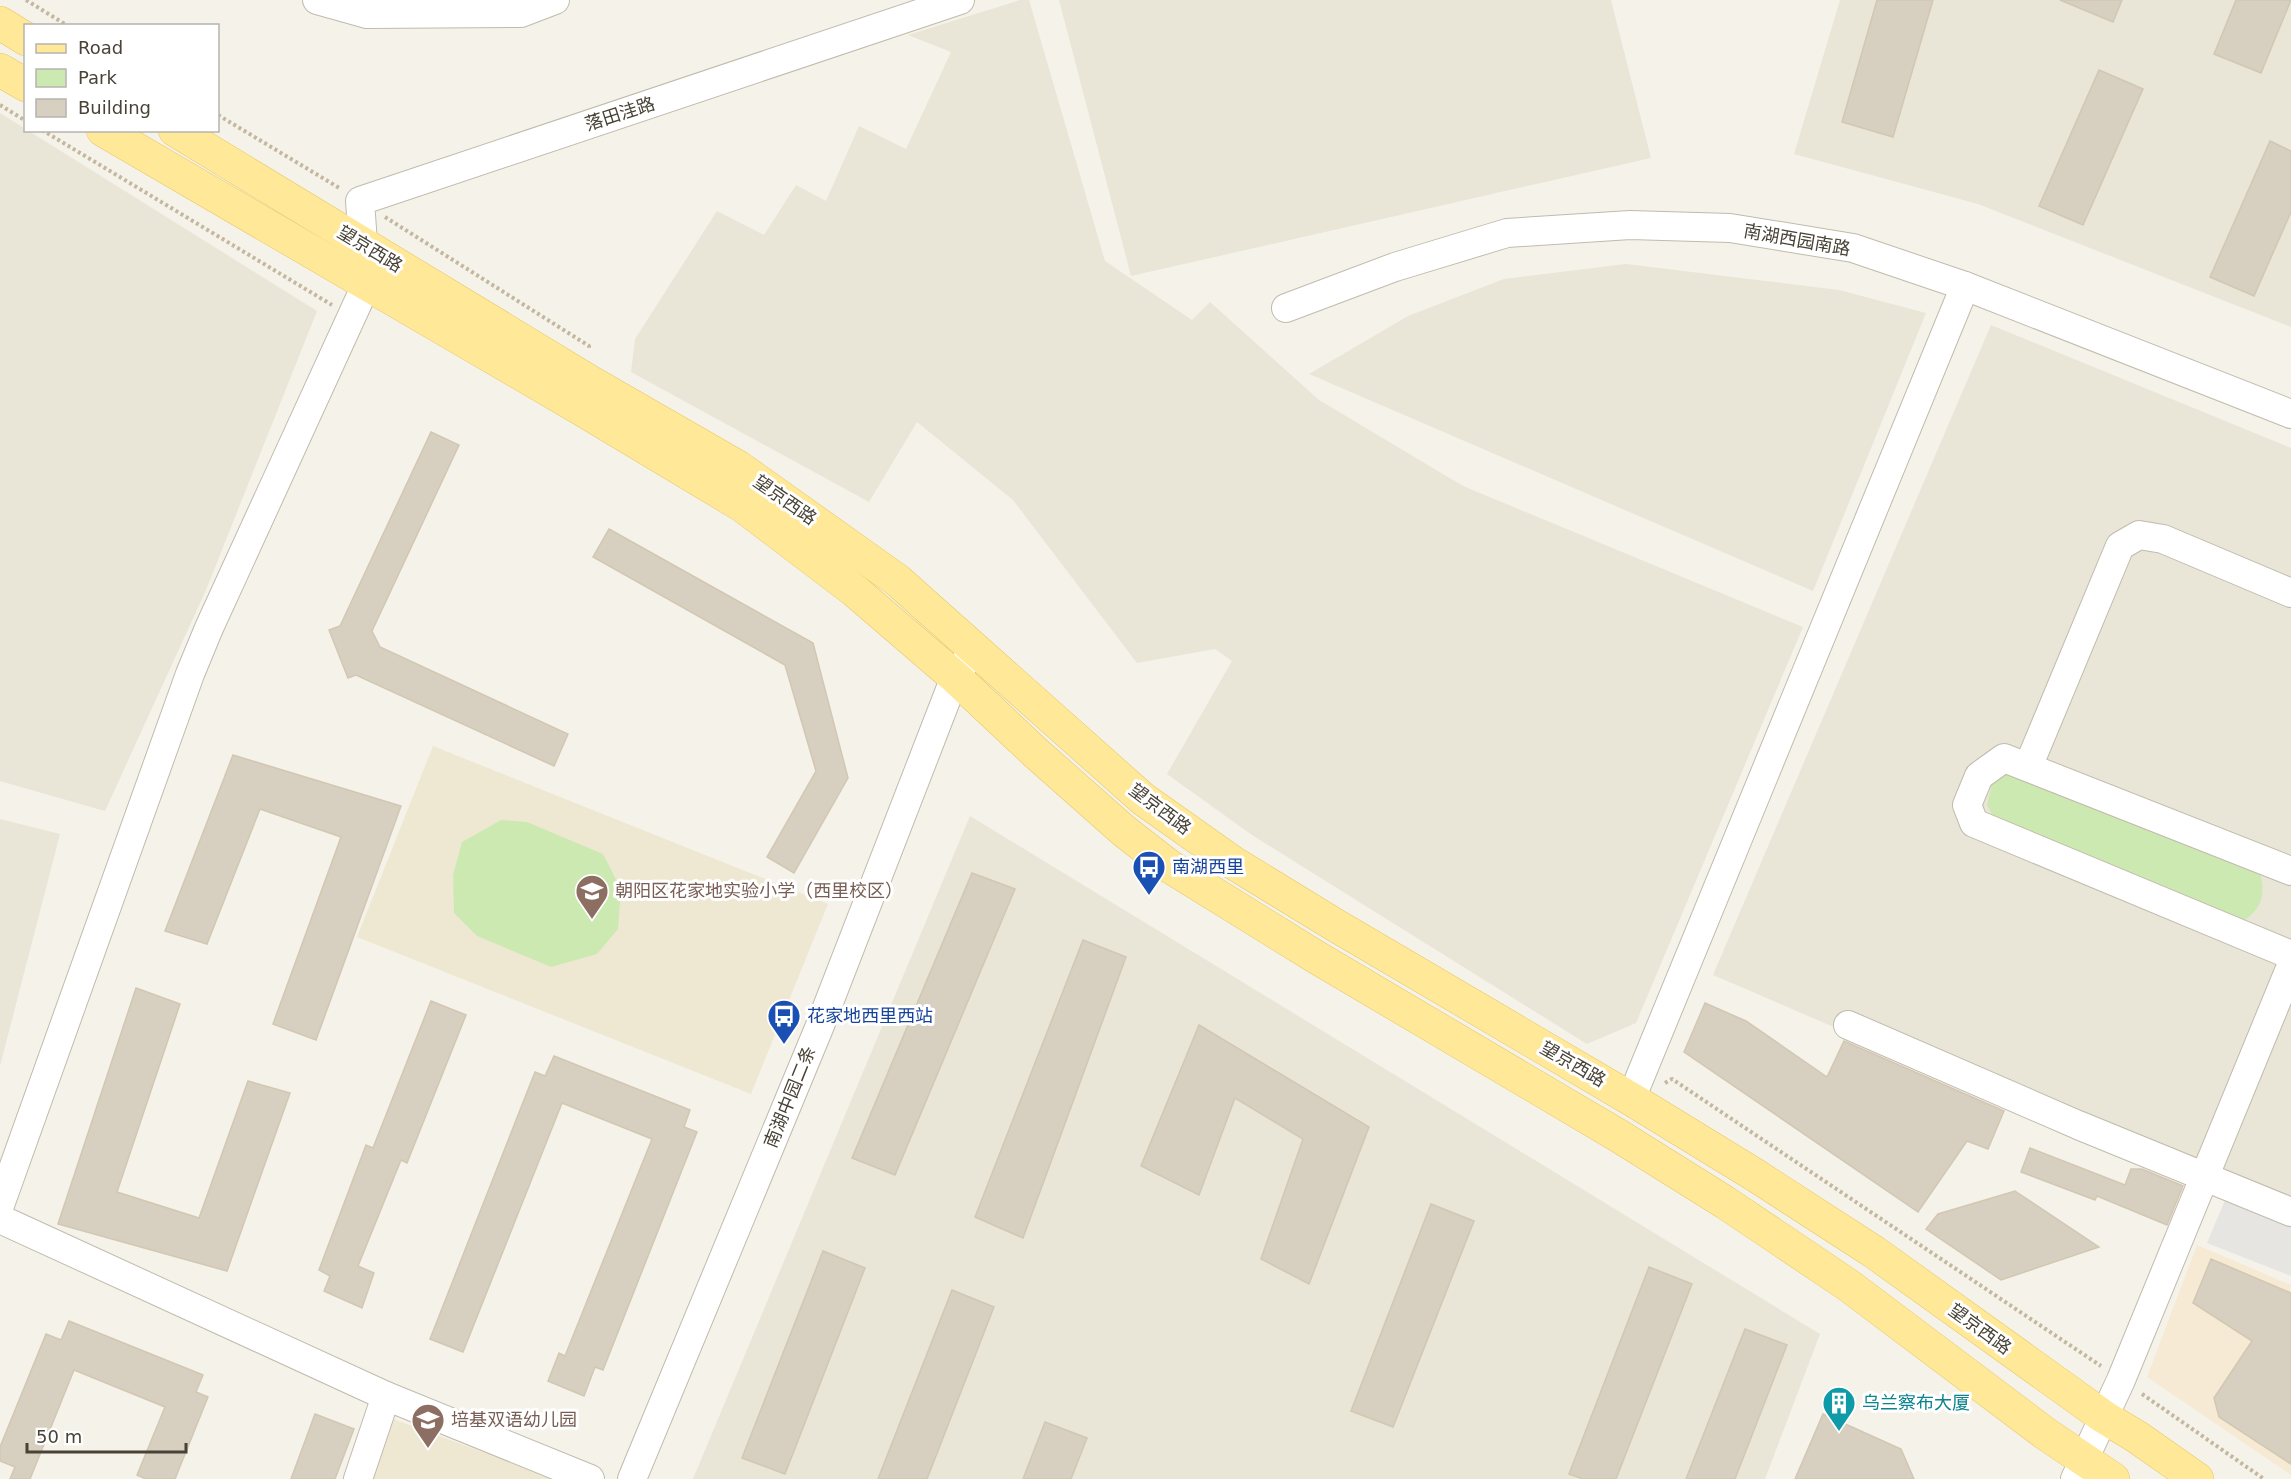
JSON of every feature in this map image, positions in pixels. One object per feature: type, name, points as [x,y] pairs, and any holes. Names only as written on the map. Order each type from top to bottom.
[{"type":"main road","points":[[0,23],[24,38]]},
{"type":"main road","points":[[0,70],[24,84]]},
{"type":"main road","name":"望京西路","points":[[106,132],[743,506],[855,591],[955,677],[1124,831],[1169,866],[1726,1203],[1848,1285],[2046,1434],[2080,1469],[2113,1479]]},
{"type":"main road","name":"望京西路","points":[[178,132],[592,383],[738,467],[897,580],[1143,799],[1232,862],[1755,1175],[1874,1252],[2104,1417],[2197,1479]]},
{"type":"street","points":[[317,0],[366,14],[521,14],[555,0]]},
{"type":"street","name":"落田洼路","points":[[360,201],[960,0]]},
{"type":"street","points":[[0,1205],[190,674],[366,285],[360,201]]},
{"type":"street","name":"南湖西园南路","points":[[1286,308],[1395,267],[1507,233],[1630,225],[1730,228],[1853,248],[1965,286],[2291,414]]},
{"type":"street","points":[[1631,1099],[1965,286]]},
{"type":"street","points":[[2028,767],[2120,546],[2139,535],[2163,539],[2291,593]]},
{"type":"street","name":"南湖中园二条","points":[[632,1479],[815,1036],[955,677],[974,649]]},
{"type":"street","points":[[2291,871],[2004,758],[1978,776],[1967,805],[1974,823],[2291,955]]},
{"type":"street","points":[[2080,1469],[2121,1380],[2291,966]]},
{"type":"street","points":[[1848,1025],[2078,1125],[2291,1212]]},
{"type":"street","points":[[0,1219],[386,1396],[590,1479]]},
{"type":"street","points":[[358,1479],[386,1396]]},
{"type":"path","points":[[26,0],[65,24]]},
{"type":"path","points":[[0,105],[24,120]]},
{"type":"path","points":[[219,116],[360,201],[589,346],[592,383]]},
{"type":"path","points":[[45,132],[351,316]]},
{"type":"path","points":[[1631,1099],[1672,1079],[2121,1380],[2264,1479]]},
{"type":"shaded area","points":[[1020,0],[1029,0],[1105,261],[1192,320],[1210,302],[1319,400],[1463,486],[1803,627],[1636,1023],[1587,1044],[1252,835],[1167,774],[1232,661],[1215,649],[1137,663],[1013,500],[917,422],[869,502],[631,372],[635,339],[717,211],[764,235],[796,185],[826,201],[859,126],[906,149],[951,52],[908,35]]},
{"type":"shaded area","points":[[1059,0],[1611,0],[1651,158],[1131,276]]},
{"type":"shaded area","points":[[1840,0],[2291,0],[2291,327],[1978,204],[1794,154]]},
{"type":"shaded area","points":[[0,113],[24,128],[24,132],[30,132],[317,311],[206,590],[105,811],[0,781]]},
{"type":"shaded area","points":[[1626,264],[1839,290],[1926,313],[1813,591],[1309,374],[1408,316],[1504,279]]},
{"type":"shaded area","points":[[1991,325],[2291,448],[2291,1224],[1713,975]]},
{"type":"shaded area","name":"朝阳区花家地实验小学（西里校区）","points":[[433,746],[828,904],[751,1094],[357,937]]},
{"type":"shaded area","points":[[970,816],[1820,1334],[1765,1479],[693,1479]]},
{"type":"shaded area","points":[[0,819],[60,834],[0,1066]]},
{"type":"shaded area","points":[[2225,1200],[2291,1225],[2291,1276],[2207,1243]]},
{"type":"shaded area","points":[[2197,1245],[2291,1285],[2291,1475],[2147,1377]]},
{"type":"shaded area","name":"培基双语幼儿园","points":[[393,1419],[556,1479],[370,1479]]},
{"type":"green space","points":[[2007,770],[2260,870],[2262,895],[2258,907],[2240,924],[1998,826],[1987,805],[1992,783]]},
{"type":"green space","points":[[501,820],[527,822],[603,854],[621,889],[618,929],[597,954],[551,967],[477,936],[454,913],[453,875],[462,842]]},
{"type":"building","points":[[1877,0],[1933,0],[1893,137],[1842,122]]},
{"type":"building","points":[[2060,0],[2122,0],[2113,22]]},
{"type":"building","points":[[2236,0],[2291,0],[2261,73],[2214,54]]},
{"type":"building","points":[[2099,70],[2143,89],[2083,225],[2039,206]]},
{"type":"building","points":[[2270,141],[2291,151],[2291,212],[2254,296],[2210,277]]},
{"type":"building","points":[[431,432],[459,445],[372,631],[380,647],[568,734],[554,766],[356,675],[348,678],[329,630],[340,626]]},
{"type":"building","points":[[609,529],[813,643],[848,778],[794,873],[767,857],[816,771],[785,665],[593,557]]},
{"type":"building","points":[[233,755],[401,806],[316,1040],[273,1024],[341,837],[260,809],[207,944],[165,931]]},
{"type":"building","points":[[972,873],[1015,889],[895,1175],[852,1158]]},
{"type":"building","points":[[1083,940],[1126,957],[1023,1238],[975,1217]]},
{"type":"building","points":[[136,988],[180,1004],[117,1192],[199,1218],[248,1081],[290,1093],[227,1271],[58,1224]]},
{"type":"building","points":[[431,1001],[466,1015],[407,1163],[401,1160],[358,1266],[374,1273],[362,1308],[324,1291],[330,1276],[319,1270],[366,1145],[373,1148]]},
{"type":"building","points":[[1705,1003],[1746,1021],[1827,1077],[1844,1041],[2004,1111],[1988,1149],[1967,1141],[1918,1212],[1684,1052]]},
{"type":"building","points":[[1199,1025],[1369,1127],[1309,1284],[1261,1259],[1303,1139],[1235,1098],[1199,1195],[1141,1166]]},
{"type":"building","points":[[554,1056],[690,1110],[684,1127],[697,1132],[603,1370],[595,1367],[584,1396],[548,1381],[559,1353],[565,1356],[652,1139],[562,1103],[463,1352],[430,1339],[535,1072],[545,1076]]},
{"type":"building","points":[[2030,1148],[2125,1185],[2131,1169],[2142,1169],[2183,1186],[2167,1225],[2097,1196],[2095,1200],[2021,1172]]},
{"type":"building","points":[[2015,1191],[2099,1247],[2001,1280],[1926,1229],[1938,1214]]},
{"type":"building","points":[[1431,1204],[1474,1221],[1393,1427],[1351,1411]]},
{"type":"building","points":[[823,1251],[865,1268],[785,1474],[742,1458]]},
{"type":"building","points":[[2211,1259],[2291,1293],[2291,1464],[2219,1417],[2214,1398],[2252,1341],[2193,1303]]},
{"type":"building","points":[[1649,1267],[1692,1284],[1616,1479],[1583,1479],[1569,1474]]},
{"type":"building","points":[[952,1290],[994,1307],[927,1479],[878,1479]]},
{"type":"building","points":[[69,1321],[203,1375],[196,1392],[208,1397],[175,1479],[146,1479],[137,1475],[165,1407],[74,1370],[30,1479],[10,1479],[15,1467],[0,1461],[0,1447],[46,1334],[61,1340]]},
{"type":"building","points":[[1745,1329],[1787,1345],[1735,1479],[1686,1479]]},
{"type":"building","points":[[315,1414],[354,1429],[335,1479],[291,1479]]},
{"type":"building","name":"乌兰察布大厦","points":[[1823,1414],[1901,1449],[1914,1479],[1795,1479]]},
{"type":"building","points":[[1045,1422],[1087,1438],[1071,1479],[1023,1479]]},
{"type":"place","name":"南湖西里","points":[[1149,896]]},
{"type":"place","name":"朝阳区花家地实验小学（西里校区）","points":[[592,920]]},
{"type":"place","name":"花家地西里西站","points":[[784,1045]]},
{"type":"place","name":"乌兰察布大厦","points":[[1839,1432]]},
{"type":"place","name":"培基双语幼儿园","points":[[428,1449]]}]
